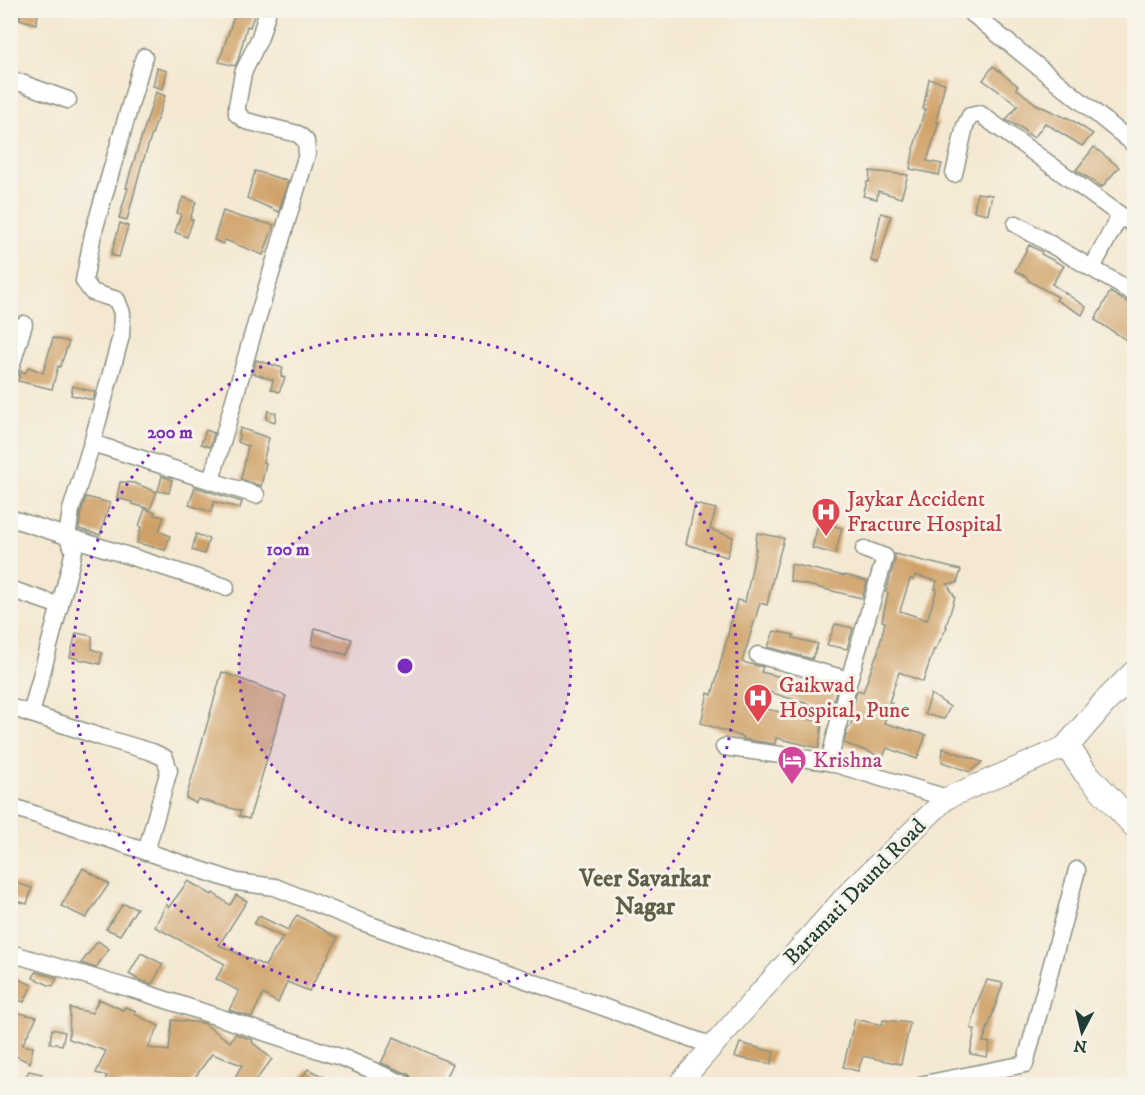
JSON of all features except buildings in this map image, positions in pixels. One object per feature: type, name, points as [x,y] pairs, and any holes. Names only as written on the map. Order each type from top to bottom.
[{"type":"highway","points":[[1134,673],[1104,703],[1067,746],[1085,772],[1134,825]]},
{"type":"main road","name":"Baramati Daund Road","points":[[679,1084],[851,890],[947,798],[1067,746]]},
{"type":"street","points":[[211,481],[308,154],[306,141],[298,134],[246,121],[237,114],[243,73],[260,37],[268,10]]},
{"type":"street","points":[[968,10],[1134,144]]},
{"type":"street","points":[[31,714],[74,550],[67,537],[72,510],[121,336],[122,313],[117,300],[92,292],[84,281],[93,234],[144,57]]},
{"type":"street","points":[[10,79],[68,100]]},
{"type":"street","points":[[954,174],[965,126],[970,116],[980,114],[1134,225]]},
{"type":"street","points":[[1092,268],[1120,214]]},
{"type":"street","points":[[1016,224],[1134,293]]},
{"type":"street","points":[[10,370],[24,324]]},
{"type":"street","points":[[92,442],[256,495]]},
{"type":"street","points":[[10,518],[226,587]]},
{"type":"street","points":[[829,762],[849,680],[885,556],[864,549]]},
{"type":"street","points":[[10,590],[60,606]]},
{"type":"street","points":[[758,655],[849,680]]},
{"type":"street","points":[[10,707],[165,758],[169,770],[146,852]]},
{"type":"street","points":[[724,747],[829,762],[947,798]]},
{"type":"street","points":[[10,806],[237,882],[275,887],[362,922],[713,1046]]},
{"type":"street","points":[[924,1084],[1025,1064],[1077,870]]},
{"type":"street","points":[[10,953],[142,992],[346,1059],[404,1084]]},
{"type":"place","name":"Jaykar Accident Fracture Hospital","points":[[826,538]]},
{"type":"place","name":"Gaikwad Hospital, Pune","points":[[758,724]]},
{"type":"place","name":"Krishna","points":[[792,786]]},
{"type":"district","name":"Veer Savarkar Nagar","points":[[645,893]]}]
